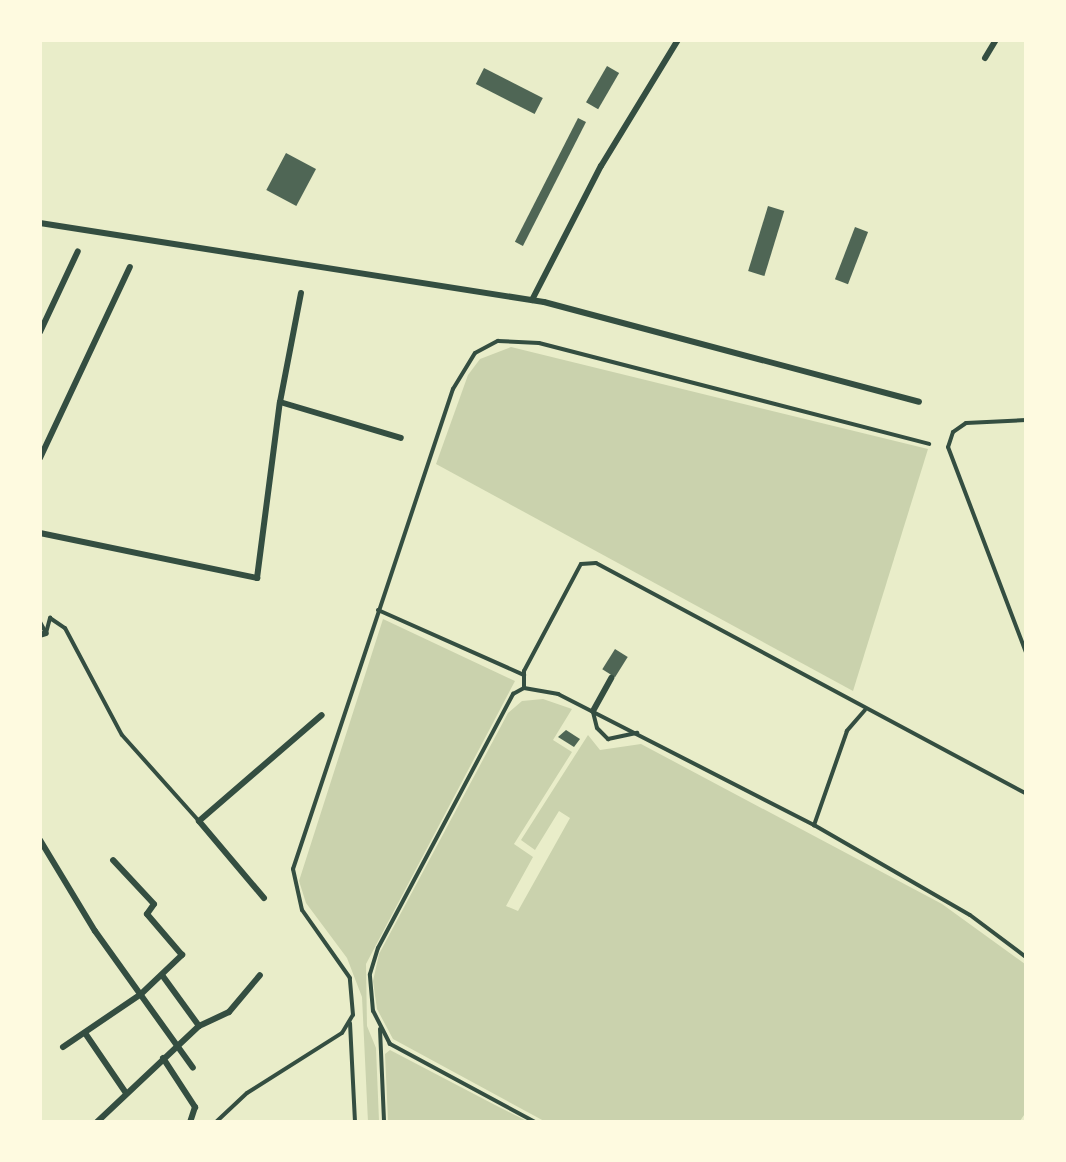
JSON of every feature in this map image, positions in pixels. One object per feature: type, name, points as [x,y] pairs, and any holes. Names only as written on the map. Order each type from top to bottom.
[{"type":"street","points":[[532,300],[601,166],[678,40]]},
{"type":"street","points":[[985,58],[996,40]]},
{"type":"street","points":[[40,223],[532,300],[919,402]]},
{"type":"street","points":[[40,332],[78,251]]},
{"type":"street","points":[[40,458],[130,267]]},
{"type":"street","points":[[40,533],[257,578],[280,402],[301,293]]},
{"type":"street","points":[[280,402],[401,438]]},
{"type":"street","points":[[593,711],[611,678]]},
{"type":"street","points":[[264,898],[200,821],[322,715]]},
{"type":"street","points":[[40,840],[95,931],[193,1068]]},
{"type":"street","points":[[63,1047],[141,994],[182,955],[147,914],[154,904],[113,860]]},
{"type":"street","points":[[162,975],[199,1026]]},
{"type":"street","points":[[97,1122],[199,1026],[230,1011],[260,975]]},
{"type":"street","points":[[85,1033],[126,1093]]},
{"type":"street","points":[[163,1058],[195,1107],[190,1122]]},
{"type":"lane","points":[[355,1122],[350,978],[302,910],[293,869],[459,374],[475,353],[498,341],[539,343],[929,444]]},
{"type":"lane","points":[[1026,420],[966,423],[953,432],[948,447],[1026,652]]},
{"type":"lane","points":[[524,688],[524,675],[574,571],[592,562],[1026,794]]},
{"type":"lane","points":[[378,610],[524,675]]},
{"type":"lane","points":[[43,634],[50,618],[64,628],[122,735],[200,821]]},
{"type":"lane","points":[[40,622],[43,634]]},
{"type":"lane","points":[[384,1122],[380,1029],[370,987],[378,948],[513,694],[524,688],[542,688],[593,711],[814,825],[970,915],[1026,957]]},
{"type":"lane","points":[[593,711],[597,728],[608,739],[637,733]]},
{"type":"lane","points":[[814,825],[847,731],[857,714],[869,711]]},
{"type":"lane","points":[[216,1122],[247,1093],[350,1023]]},
{"type":"lane","points":[[380,1029],[405,1054],[535,1122]]},
{"type":"green space","points":[[511,347],[928,449],[853,691],[436,464],[468,375],[480,359]]},
{"type":"green space","points":[[383,619],[515,681],[366,964],[367,1026],[376,1048],[379,1121],[368,1122],[362,997],[347,958],[306,903],[299,881]]},
{"type":"green space","points":[[543,699],[572,709],[553,740],[572,752],[514,844],[533,857],[506,906],[518,911],[570,818],[559,811],[535,850],[521,840],[588,735],[600,750],[641,744],[942,904],[1025,964],[1026,1112],[1020,1121],[544,1121],[393,1039],[377,1009],[373,981],[379,954],[508,713],[522,701]]},
{"type":"green space","points":[[390,1050],[527,1121],[388,1121],[385,1054]]},
{"type":"building","points":[[607,66],[619,73],[598,109],[586,102]]},
{"type":"building","points":[[484,68],[543,98],[535,114],[476,84]]},
{"type":"building","points":[[578,118],[586,122],[523,246],[515,242]]},
{"type":"building","points":[[286,153],[316,169],[296,206],[266,190]]},
{"type":"building","points":[[768,206],[784,211],[764,276],[748,271]]},
{"type":"building","points":[[855,227],[868,232],[848,284],[835,279]]},
{"type":"building","points":[[615,649],[628,657],[615,677],[602,669]]},
{"type":"building","points":[[566,730],[580,739],[574,747],[558,737]]}]
